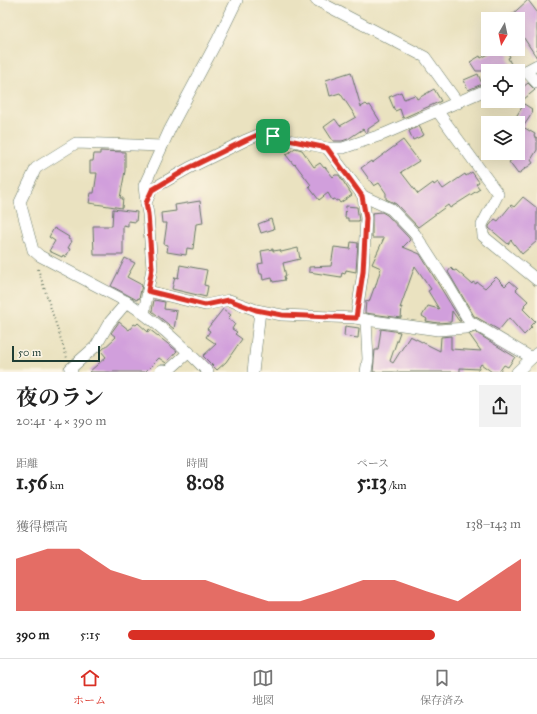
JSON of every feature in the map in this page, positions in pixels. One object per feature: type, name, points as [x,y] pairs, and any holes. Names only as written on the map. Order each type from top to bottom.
[{"type":"street","points":[[144,313],[152,268],[148,214],[144,186],[162,146],[237,0]]},
{"type":"street","points":[[316,0],[425,57],[458,103]]},
{"type":"street","points":[[525,71],[537,65]]},
{"type":"street","points":[[525,75],[537,83]]},
{"type":"street","points":[[146,203],[152,190],[163,182],[260,134],[327,148],[343,148],[384,134],[481,92]]},
{"type":"street","points":[[438,112],[498,194],[482,225],[483,236],[537,280]]},
{"type":"street","points":[[162,146],[76,142],[36,168],[20,202],[33,250],[36,253],[127,302],[144,313],[189,352],[208,372]]},
{"type":"street","points":[[327,148],[362,196],[366,218],[361,319],[368,359],[366,372]]},
{"type":"street","points":[[362,196],[390,209],[415,234],[469,321],[535,355],[517,372]]},
{"type":"street","points":[[148,291],[205,305],[229,300],[260,311],[282,315],[361,319],[438,330],[466,328],[475,324]]},
{"type":"street","points":[[71,370],[96,346],[109,323],[127,302]]},
{"type":"street","points":[[253,372],[260,311]]},
{"type":"street","points":[[160,372],[162,370],[168,371],[189,352]]},
{"type":"path","points":[[36,253],[35,259],[71,370]]},
{"type":"building","points":[[528,0],[537,12],[537,58],[525,40],[525,12],[515,12]]},
{"type":"building","points":[[480,56],[481,58],[485,56],[510,56],[508,58],[511,64],[481,64],[481,71],[476,71],[470,62]]},
{"type":"building","points":[[351,72],[361,107],[366,104],[368,106],[370,105],[380,121],[368,129],[368,132],[366,133],[363,129],[348,139],[333,141],[324,127],[335,119],[340,126],[356,117],[340,93],[330,96],[326,80]]},
{"type":"building","points":[[478,74],[481,84],[468,90],[464,80]]},
{"type":"building","points":[[528,83],[535,90],[525,98],[525,85]]},
{"type":"building","points":[[434,89],[441,101],[403,118],[400,109],[395,111],[389,97],[401,92],[404,99],[415,95],[417,99]]},
{"type":"building","points":[[525,105],[532,109],[531,110],[533,112],[525,124],[525,116],[516,116],[521,108],[525,108]]},
{"type":"building","points":[[419,126],[424,135],[413,140],[409,131]]},
{"type":"building","points":[[525,128],[535,134],[534,136],[537,138],[537,150],[531,160],[533,163],[518,174],[509,162],[512,160],[525,160]]},
{"type":"building","points":[[403,140],[419,161],[401,172],[418,194],[433,183],[434,185],[438,182],[443,189],[465,174],[466,176],[472,172],[479,182],[476,184],[480,189],[450,208],[448,205],[418,227],[396,204],[386,199],[386,193],[379,183],[374,186],[361,168],[371,161],[372,163]]},
{"type":"building","points":[[295,148],[302,150],[314,167],[320,163],[333,177],[335,175],[339,175],[352,195],[340,203],[338,200],[332,200],[328,193],[319,200],[309,187],[311,185],[286,155]]},
{"type":"building","points":[[100,151],[125,152],[125,171],[120,198],[123,198],[122,208],[89,203],[91,193],[94,193],[97,173],[90,173],[90,161],[93,161],[94,154],[100,154]]},
{"type":"building","points":[[523,197],[537,208],[537,241],[522,254],[511,240],[508,244],[489,228],[489,226],[495,219],[498,221],[511,205],[514,207]]},
{"type":"building","points":[[200,201],[203,223],[196,224],[193,249],[187,248],[186,255],[167,252],[168,245],[164,244],[167,223],[162,223],[161,213],[176,211],[175,205]]},
{"type":"building","points":[[346,206],[357,207],[359,221],[348,221],[348,218],[345,218]]},
{"type":"building","points":[[113,209],[137,212],[136,222],[128,221],[128,226],[123,225],[123,255],[94,255],[93,226],[112,226]]},
{"type":"building","points":[[382,212],[387,215],[409,238],[410,240],[403,247],[420,254],[461,321],[459,321],[452,311],[451,322],[438,323],[426,321],[427,319],[422,316],[428,306],[439,309],[428,291],[431,289],[415,266],[400,308],[402,307],[401,318],[365,313],[366,301],[369,302],[381,268],[372,264],[384,238],[372,238],[372,213]]},
{"type":"building","points":[[271,219],[274,229],[261,233],[258,224]]},
{"type":"building","points":[[54,228],[69,237],[68,239],[72,241],[68,248],[70,249],[66,257],[63,255],[62,257],[49,251],[55,241],[49,237]]},
{"type":"building","points":[[351,242],[358,243],[356,272],[346,270],[345,274],[342,273],[341,277],[309,272],[309,267],[331,266],[334,247],[350,249]]},
{"type":"building","points":[[298,248],[300,259],[283,263],[286,276],[284,276],[285,280],[273,282],[272,278],[263,280],[258,264],[263,263],[261,251],[273,249],[273,251],[280,250],[281,252]]},
{"type":"building","points":[[125,258],[135,263],[127,277],[142,285],[139,299],[138,298],[137,300],[111,286]]},
{"type":"building","points":[[180,265],[207,270],[204,285],[208,286],[206,297],[172,289],[175,277],[178,278]]},
{"type":"building","points":[[451,268],[454,271],[456,270],[472,284],[473,282],[476,284],[477,282],[485,288],[496,277],[505,286],[510,281],[518,288],[516,290],[528,301],[524,305],[525,306],[523,309],[535,321],[530,326],[532,327],[524,335],[509,318],[499,330],[474,316],[448,272]]},
{"type":"building","points":[[154,300],[165,302],[164,309],[177,311],[174,329],[152,311]]},
{"type":"building","points":[[223,309],[231,315],[228,318],[235,324],[232,329],[237,332],[235,334],[242,339],[226,362],[217,370],[203,356],[216,344],[206,337],[210,331],[207,329]]},
{"type":"building","points":[[119,322],[129,330],[134,324],[136,325],[138,323],[148,332],[149,329],[177,351],[166,363],[159,358],[145,372],[89,372],[106,357],[101,351],[116,337],[111,333]]},
{"type":"building","points":[[345,326],[359,328],[358,338],[344,336]]},
{"type":"building","points":[[381,329],[400,332],[390,361],[393,363],[410,336],[440,351],[441,337],[451,336],[451,349],[481,351],[469,334],[475,332],[515,357],[508,367],[504,365],[499,372],[492,372],[481,364],[478,369],[460,368],[460,372],[373,372],[375,350],[378,350]]},
{"type":"route","points":[[260,134],[273,136],[327,148],[362,196],[366,218],[363,272],[356,318],[282,315],[256,310],[229,300],[205,305],[148,291],[152,268],[146,203],[152,190],[163,182],[189,168],[246,140],[260,134]]}]
